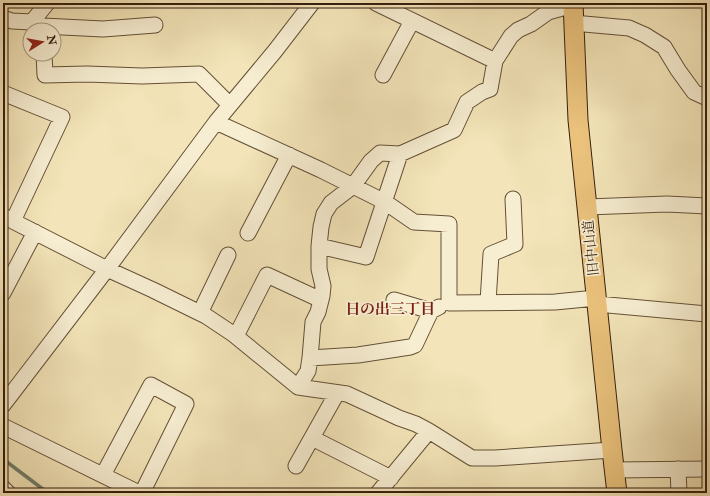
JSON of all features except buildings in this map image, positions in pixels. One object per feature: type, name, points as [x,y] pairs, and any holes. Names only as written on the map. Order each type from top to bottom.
[{"type":"main road","name":"旧中山道","points":[[573,10],[578,120],[617,493]]},
{"type":"street","points":[[40,22],[47,3]]},
{"type":"street","points":[[3,405],[107,269],[216,122],[275,51],[312,3]]},
{"type":"street","points":[[376,3],[496,61]]},
{"type":"street","points":[[298,387],[308,371],[313,322],[318,312],[321,300],[323,286],[320,269],[319,246],[324,214],[331,203],[353,186],[371,161],[380,153],[400,154],[454,130],[466,102],[490,89],[496,61],[510,36],[518,30],[531,24],[548,12],[573,10],[629,28],[645,35],[664,47],[694,92],[707,98]]},
{"type":"street","points":[[3,18],[22,23]]},
{"type":"street","points":[[384,75],[412,21]]},
{"type":"street","points":[[62,27],[103,29],[155,25]]},
{"type":"street","points":[[44,62],[45,74],[142,76],[199,74],[230,105]]},
{"type":"street","points":[[3,93],[62,117],[8,219],[107,269],[206,316],[236,336],[298,387],[347,394],[399,418],[416,424],[472,458],[495,458],[612,450]]},
{"type":"street","points":[[216,122],[321,170],[385,202],[414,222],[449,224],[449,303]]},
{"type":"street","points":[[319,246],[366,257],[400,154]]},
{"type":"street","points":[[248,233],[289,155]]},
{"type":"street","points":[[488,302],[491,254],[515,244],[513,198]]},
{"type":"street","points":[[587,207],[667,204],[707,206]]},
{"type":"street","points":[[3,293],[35,232]]},
{"type":"street","points":[[200,313],[228,255]]},
{"type":"street","points":[[236,336],[267,275],[321,300]]},
{"type":"street","points":[[394,300],[431,311],[449,303],[596,301],[707,314]]},
{"type":"street","points":[[310,358],[358,355],[410,347],[415,345],[431,311]]},
{"type":"street","points":[[3,426],[139,493],[186,404],[151,385],[103,475]]},
{"type":"street","points":[[296,466],[337,393]]},
{"type":"street","points":[[378,493],[429,431]]},
{"type":"street","points":[[312,438],[391,478]]},
{"type":"street","points":[[678,469],[679,493]]},
{"type":"street","points":[[614,470],[707,469]]},
{"type":"street","points":[[3,488],[8,493]]},
{"type":"waterway","points":[[3,459],[48,493]]},
{"type":"district","name":"日の出三丁目","points":[[390,309]]}]
